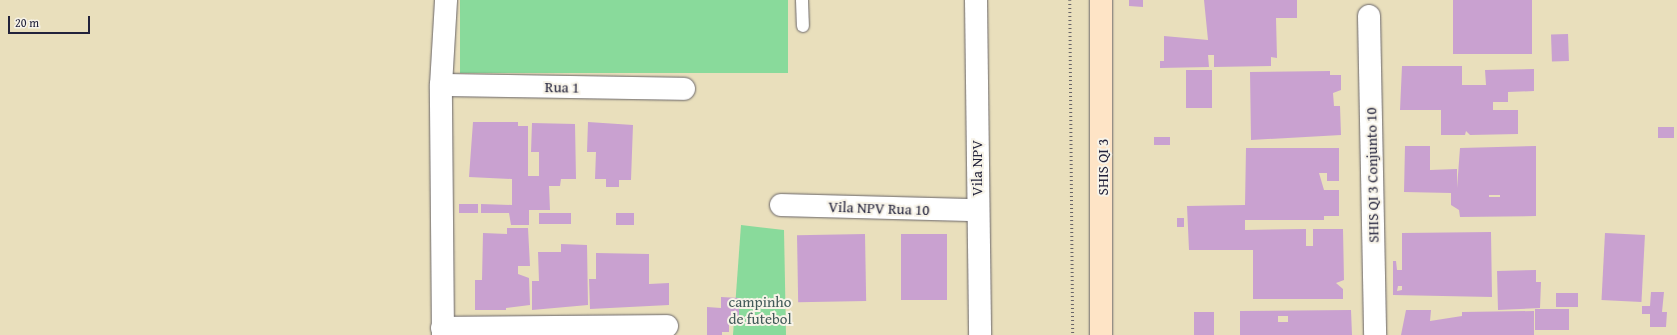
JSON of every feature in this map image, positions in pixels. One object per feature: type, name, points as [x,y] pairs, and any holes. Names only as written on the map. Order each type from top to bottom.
[{"type":"street","points":[[446,0],[441,85],[442,331],[667,326]]},
{"type":"street","name":"Vila NPV","points":[[976,0],[977,210],[980,335]]},
{"type":"street","name":"SHIS QI 3","points":[[1100,0],[1101,335]]},
{"type":"street","name":"SHIS QI 3 Conjunto 10","points":[[1369,16],[1375,335]]},
{"type":"street","name":"Rua 1","points":[[441,85],[684,89]]},
{"type":"street","name":"Vila NPV Rua 10","points":[[781,205],[977,210]]},
{"type":"lane","points":[[802,0],[803,26]]},
{"type":"path","points":[[1070,0],[1073,335]]},
{"type":"green space","points":[[460,0],[788,0],[788,73],[460,73]]},
{"type":"green space","name":"campinho de futebol","points":[[741,225],[784,230],[786,335],[733,335]]},
{"type":"building","points":[[1129,0],[1143,0],[1143,7],[1129,6]]},
{"type":"building","points":[[1204,0],[1297,0],[1297,18],[1276,18],[1277,58],[1271,57],[1271,66],[1214,67],[1214,55],[1208,55],[1209,67],[1160,68],[1160,61],[1164,61],[1164,36],[1208,40]]},
{"type":"building","points":[[1453,0],[1532,0],[1532,54],[1453,54]]},
{"type":"building","points":[[1568,34],[1569,61],[1552,62],[1551,35]]},
{"type":"building","points":[[1402,66],[1462,66],[1462,85],[1486,85],[1485,70],[1534,69],[1534,91],[1508,92],[1508,102],[1493,102],[1493,110],[1518,110],[1518,134],[1470,135],[1466,131],[1465,135],[1441,135],[1441,110],[1400,110]]},
{"type":"building","points":[[1186,70],[1212,70],[1212,108],[1186,108]]},
{"type":"building","points":[[1330,71],[1330,75],[1341,75],[1341,90],[1333,93],[1334,106],[1340,106],[1341,135],[1251,140],[1250,72]]},
{"type":"building","points":[[473,122],[518,122],[518,126],[528,126],[528,176],[539,176],[539,152],[531,152],[532,123],[575,124],[576,179],[561,179],[560,186],[549,186],[550,210],[529,210],[529,225],[511,225],[509,213],[481,213],[481,204],[512,205],[512,179],[469,177]]},
{"type":"building","points":[[588,122],[633,125],[631,180],[619,180],[619,187],[606,187],[606,179],[595,179],[596,152],[587,152]]},
{"type":"building","points":[[1658,127],[1674,127],[1674,138],[1658,138]]},
{"type":"building","points":[[1154,137],[1170,137],[1170,145],[1154,145]]},
{"type":"building","points":[[1405,146],[1430,146],[1430,170],[1457,169],[1457,188],[1460,148],[1536,146],[1536,216],[1460,217],[1459,210],[1451,205],[1451,193],[1404,192]],"holes":[[[1489,195],[1500,195],[1500,197],[1489,197]]]},
{"type":"building","points":[[1246,148],[1339,148],[1339,181],[1327,181],[1327,173],[1319,173],[1324,190],[1339,190],[1339,216],[1324,216],[1324,220],[1245,220],[1245,230],[1306,229],[1306,246],[1313,246],[1313,229],[1343,229],[1344,280],[1336,283],[1343,289],[1343,299],[1253,299],[1253,250],[1189,250],[1187,206],[1245,205]]},
{"type":"building","points":[[459,204],[478,204],[478,213],[459,213]]},
{"type":"building","points":[[539,213],[571,213],[571,224],[539,224]]},
{"type":"building","points":[[616,213],[634,213],[634,225],[616,225]]},
{"type":"building","points":[[1177,218],[1184,218],[1184,227],[1177,227]]},
{"type":"building","points":[[507,228],[528,228],[530,266],[518,266],[518,274],[529,278],[530,305],[506,308],[506,310],[475,310],[475,280],[482,280],[483,233],[507,234]]},
{"type":"building","points":[[1491,232],[1492,297],[1393,295],[1393,261],[1396,261],[1397,270],[1402,270],[1402,233]],"holes":[[[1398,286],[1402,286],[1402,290],[1397,291]]]},
{"type":"building","points":[[1605,233],[1645,235],[1641,302],[1601,300]]},
{"type":"building","points":[[865,234],[866,301],[798,302],[797,235]]},
{"type":"building","points":[[901,234],[947,234],[947,300],[901,300]]},
{"type":"building","points":[[561,244],[587,245],[588,305],[532,310],[532,281],[539,281],[538,252],[561,252]]},
{"type":"building","points":[[596,253],[649,254],[649,284],[669,283],[669,305],[590,309],[589,279],[596,279]]},
{"type":"building","points":[[1536,270],[1536,282],[1541,282],[1540,308],[1498,310],[1497,271]]},
{"type":"building","points":[[1651,292],[1664,292],[1662,312],[1667,312],[1666,327],[1650,327],[1650,314],[1642,314],[1642,306],[1650,306]]},
{"type":"building","points":[[1556,293],[1578,293],[1578,307],[1556,307]]},
{"type":"building","points":[[721,297],[739,298],[739,322],[729,322],[729,332],[722,332],[722,335],[707,335],[707,307],[721,308]]},
{"type":"building","points":[[1535,309],[1569,309],[1569,330],[1535,330]]},
{"type":"building","points":[[1351,310],[1352,335],[1240,335],[1240,311]],"holes":[[[1278,316],[1288,316],[1288,322],[1278,322]]]},
{"type":"building","points":[[1406,310],[1431,310],[1430,321],[1462,316],[1462,312],[1534,311],[1534,335],[1401,335]]},
{"type":"building","points":[[1194,312],[1214,312],[1214,335],[1194,335]]}]
